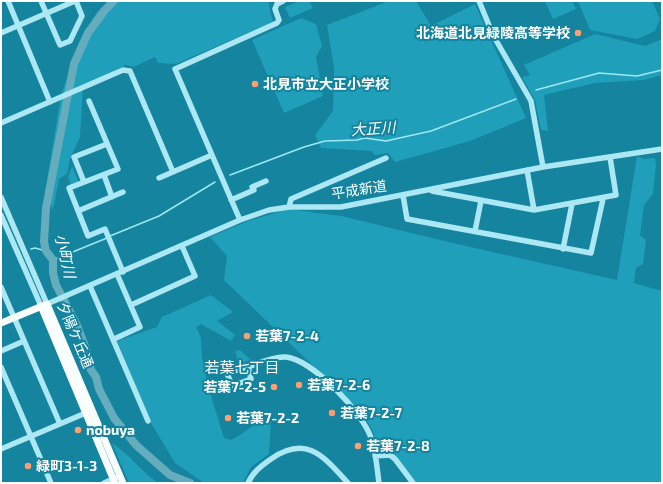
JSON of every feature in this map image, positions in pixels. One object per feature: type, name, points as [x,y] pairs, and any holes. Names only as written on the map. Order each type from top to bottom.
[{"type":"main road","points":[[1,323],[48,304]]},
{"type":"main road","name":"夕陽ケ丘通","points":[[48,304],[116,479],[124,483]]},
{"type":"street","points":[[8,1],[50,102]]},
{"type":"street","points":[[1,33],[46,13],[75,1],[82,16],[70,41],[60,45],[46,13],[41,1]]},
{"type":"street","points":[[240,220],[175,69],[277,23],[279,20],[275,9],[277,4],[283,1]]},
{"type":"street","points":[[479,1],[493,35],[531,101],[543,167]]},
{"type":"street","points":[[1,123],[123,70],[130,71],[173,172]]},
{"type":"street","points":[[89,101],[118,169],[69,188],[88,236],[105,229],[140,327],[114,339]]},
{"type":"street","points":[[84,182],[74,157],[107,144]]},
{"type":"street","name":"平成新道","points":[[48,304],[240,220],[269,210],[289,207],[342,206],[543,167],[662,148]]},
{"type":"street","points":[[159,178],[212,155]]},
{"type":"street","points":[[429,190],[534,210],[603,199],[616,195],[610,157]]},
{"type":"street","points":[[289,207],[291,199],[386,158]]},
{"type":"street","points":[[527,170],[534,210]]},
{"type":"street","points":[[104,174],[112,197]]},
{"type":"street","points":[[231,200],[254,190],[252,187],[266,181]]},
{"type":"street","points":[[78,211],[123,192]]},
{"type":"street","points":[[403,195],[407,219],[591,253],[603,199]]},
{"type":"street","name":"夕陽ケ丘通","points":[[1,197],[48,304]]},
{"type":"street","points":[[475,232],[481,201]]},
{"type":"street","points":[[563,248],[572,204]]},
{"type":"street","name":"夕陽ケ丘通","points":[[1,215],[48,304]]},
{"type":"street","points":[[131,305],[196,276],[182,246]]},
{"type":"street","points":[[90,286],[148,421]]},
{"type":"street","points":[[1,287],[3,296],[60,424]]},
{"type":"street","points":[[1,351],[24,341]]},
{"type":"street","points":[[248,367],[252,380],[232,386],[227,373],[281,357],[294,359],[306,364],[332,387],[361,419],[371,437],[379,483]]},
{"type":"street","points":[[1,367],[51,483]]},
{"type":"street","points":[[1,450],[89,412]]},
{"type":"street","points":[[248,483],[256,470],[277,455],[289,450],[306,448],[316,452],[348,483]]},
{"type":"street","points":[[375,456],[390,455],[395,459],[413,483]]},
{"type":"street","points":[[104,483],[116,479]]},
{"type":"shaded area","points":[[108,1],[268,1],[273,22],[176,64],[158,63],[155,57],[134,67],[126,65],[83,86],[80,137],[70,159],[67,174],[59,179],[53,210],[45,192],[61,96],[79,42],[97,12]]},
{"type":"shaded area","points":[[300,1],[309,1],[313,8],[290,18],[285,7]]},
{"type":"shaded area","points":[[389,1],[416,1],[431,26],[475,4],[526,118],[470,141],[395,162],[388,153],[375,155],[372,151],[321,148],[315,135],[333,111],[334,68],[327,25]]},
{"type":"shaded area","points":[[545,1],[572,1],[576,9],[553,19]]},
{"type":"shaded area","points":[[578,1],[652,1],[660,19],[655,31],[637,39],[590,30]]},
{"type":"shaded area","points":[[301,18],[316,24],[322,46],[316,57],[323,96],[284,113],[252,40]]},
{"type":"shaded area","points":[[595,34],[645,46],[662,39],[662,75],[643,80],[595,83],[544,95],[548,131],[541,130],[535,100],[522,77],[530,75],[524,65]]},
{"type":"shaded area","points":[[637,156],[644,159],[655,158],[656,164],[653,194],[644,205],[640,235],[646,240],[643,264],[636,268],[634,283],[662,291],[662,483],[414,483],[392,454],[378,453],[373,431],[367,421],[332,384],[224,280],[227,256],[210,237],[248,221],[288,209],[341,216],[617,280]]},
{"type":"shaded area","points":[[72,166],[79,183],[71,186],[68,177]]},
{"type":"shaded area","points":[[211,295],[233,312],[217,321],[235,335],[231,341],[201,324],[196,327],[201,338],[202,357],[208,386],[224,438],[230,440],[235,438],[260,422],[271,419],[269,454],[251,467],[243,483],[204,483],[175,463],[151,423],[117,341],[157,327],[162,317]]},
{"type":"shaded area","points":[[240,350],[251,360],[239,364],[235,351]]},
{"type":"shaded area","points":[[112,443],[124,452],[158,483],[129,483]]},
{"type":"waterway","name":"大正川","points":[[114,1],[105,10],[88,33],[74,64],[46,208],[44,242],[46,251],[53,260],[53,273],[56,285],[76,323],[86,349],[91,370],[96,377],[99,389],[114,418],[136,445],[170,475],[190,483]]},
{"type":"waterway","name":"大正川","points":[[536,90],[599,73],[637,76],[662,70]]},
{"type":"waterway","name":"大正川","points":[[230,175],[304,147],[325,141],[357,140],[365,138],[386,141],[431,131],[516,99]]},
{"type":"waterway","name":"大正川","points":[[110,236],[159,216],[215,182]]},
{"type":"waterway","name":"大正川","points":[[53,260],[107,238]]},
{"type":"waterway","points":[[31,249],[35,248],[46,251]]},
{"type":"place","name":"北海道北見緑陵高等学校","points":[[578,33]]},
{"type":"place","name":"北見市立大正小学校","points":[[255,84]]},
{"type":"place","name":"若葉7-2-4","points":[[247,336]]},
{"type":"place","name":"若葉7-2-6","points":[[299,385]]},
{"type":"place","name":"若葉7-2-5","points":[[274,387]]},
{"type":"place","name":"若葉7-2-7","points":[[332,413]]},
{"type":"place","name":"若葉7-2-2","points":[[228,418]]},
{"type":"place","name":"nobuya","points":[[78,430]]},
{"type":"place","name":"若葉7-2-8","points":[[358,446]]},
{"type":"place","name":"緑町3-1-3","points":[[28,466]]},
{"type":"district","name":"若葉七丁目","points":[[242,368]]},
{"type":"water label","name":"小町川","points":[[65,256]]}]
